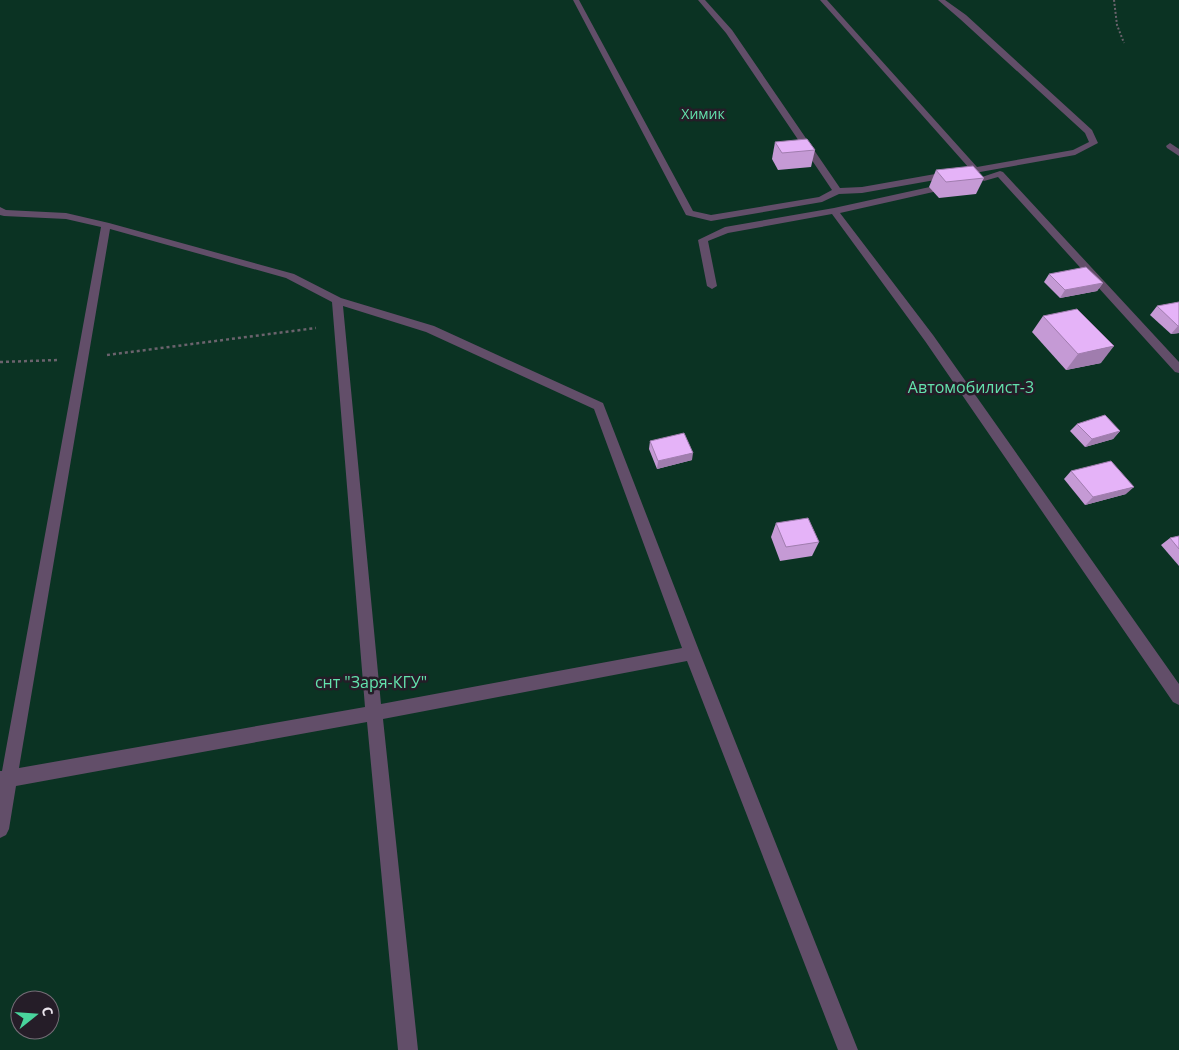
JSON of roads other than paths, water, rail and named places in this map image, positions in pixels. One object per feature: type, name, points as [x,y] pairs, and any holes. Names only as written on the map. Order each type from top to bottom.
[{"type":"lane","points":[[576,0],[689,213],[711,218],[822,199],[837,191],[862,190],[1075,152],[1094,143],[1089,132],[963,17],[941,0]]},
{"type":"lane","points":[[701,0],[729,32],[837,191]]},
{"type":"lane","points":[[823,0],[976,170]]},
{"type":"lane","points":[[1170,146],[1179,153]]},
{"type":"lane","points":[[712,286],[703,240],[725,230],[834,211],[1000,174],[1179,369]]},
{"type":"lane","points":[[0,210],[4,212],[66,216],[106,225],[290,276],[337,300],[430,329],[599,406],[692,653],[848,1050]]},
{"type":"lane","points":[[834,211],[929,338],[1179,696]]},
{"type":"lane","points":[[0,829],[5,779],[106,225]]},
{"type":"lane","points":[[337,300],[374,713],[408,1050]]},
{"type":"lane","points":[[5,779],[374,713],[692,653]]},
{"type":"park label","name":"Химик","points":[[703,114]]},
{"type":"park label","name":"Автомобилист-3","points":[[971,387]]},
{"type":"park label","name":"снт \"Заря-КГУ\"","points":[[371,682]]}]
